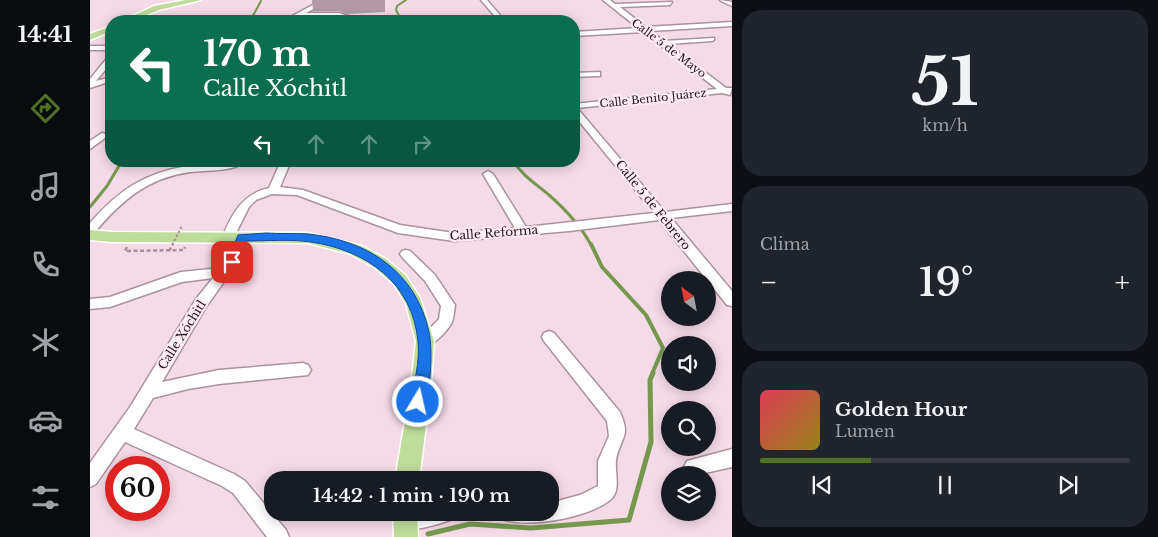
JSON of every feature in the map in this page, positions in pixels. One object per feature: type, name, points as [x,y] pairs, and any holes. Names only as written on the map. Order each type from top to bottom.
[{"type":"main road","points":[[140,15],[157,8],[197,0]]},
{"type":"main road","points":[[90,37],[105,31]]},
{"type":"main road","points":[[90,235],[112,237],[308,238],[343,246],[369,257],[389,271],[406,290],[420,318],[425,341],[421,386],[407,471]]},
{"type":"street","points":[[300,14],[326,0]]},
{"type":"street","points":[[484,0],[497,15]]},
{"type":"street","name":"Calle 5 de Mayo","points":[[606,0],[729,92]]},
{"type":"street","points":[[724,0],[732,4]]},
{"type":"street","points":[[614,6],[670,3]]},
{"type":"street","points":[[623,13],[658,11]]},
{"type":"street","points":[[300,14],[307,15]]},
{"type":"street","points":[[580,34],[732,24]]},
{"type":"street","points":[[661,43],[712,39]]},
{"type":"street","points":[[90,48],[105,48]]},
{"type":"street","points":[[90,85],[105,66]]},
{"type":"street","points":[[580,75],[597,74]]},
{"type":"street","points":[[90,85],[105,81]]},
{"type":"street","name":"Calle Benito Juárez","points":[[580,105],[729,92]]},
{"type":"street","name":"Calle 5 de Febrero","points":[[580,116],[732,301]]},
{"type":"street","points":[[580,125],[587,124]]},
{"type":"street","points":[[90,146],[102,136]]},
{"type":"street","points":[[90,230],[113,204],[126,192],[142,182],[185,170],[210,167]]},
{"type":"street","points":[[273,191],[283,167]]},
{"type":"street","points":[[488,174],[523,231]]},
{"type":"street","name":"Calle Reforma","points":[[235,238],[240,210],[247,201],[257,195],[273,191],[299,192],[378,223],[416,233],[454,237],[569,227],[732,207]]},
{"type":"street","name":"Calle Xóchitl","points":[[90,478],[98,458],[122,432],[200,303],[232,262],[235,238]]},
{"type":"street","points":[[406,254],[430,278],[448,305],[445,322],[425,341]]},
{"type":"street","points":[[90,304],[110,302],[181,277],[225,272]]},
{"type":"street","points":[[549,337],[614,417],[617,428],[617,438],[609,452],[607,461],[607,490],[583,505],[559,510]]},
{"type":"street","points":[[146,393],[214,377],[303,370]]},
{"type":"street","points":[[122,432],[239,486],[279,537]]},
{"type":"street","points":[[697,466],[732,458]]},
{"type":"street","points":[[403,528],[422,521]]},
{"type":"path","points":[[169,250],[182,226]]},
{"type":"waterway","points":[[399,15],[396,10],[397,6],[406,0]]},
{"type":"waterway","points":[[253,15],[261,1]]},
{"type":"waterway","points":[[90,207],[107,186],[118,167]]},
{"type":"waterway","points":[[518,167],[567,212],[583,231],[591,245]]},
{"type":"waterway","points":[[591,244],[602,267],[646,315],[663,348],[652,374]]},
{"type":"waterway","points":[[428,534],[470,524],[531,528],[629,520],[651,442],[650,380],[653,373]]},
{"type":"route","points":[[232,262],[242,238],[293,237],[325,241],[343,246],[356,250],[380,263],[400,280],[414,303],[420,318],[425,341],[425,356],[418,402]]}]
